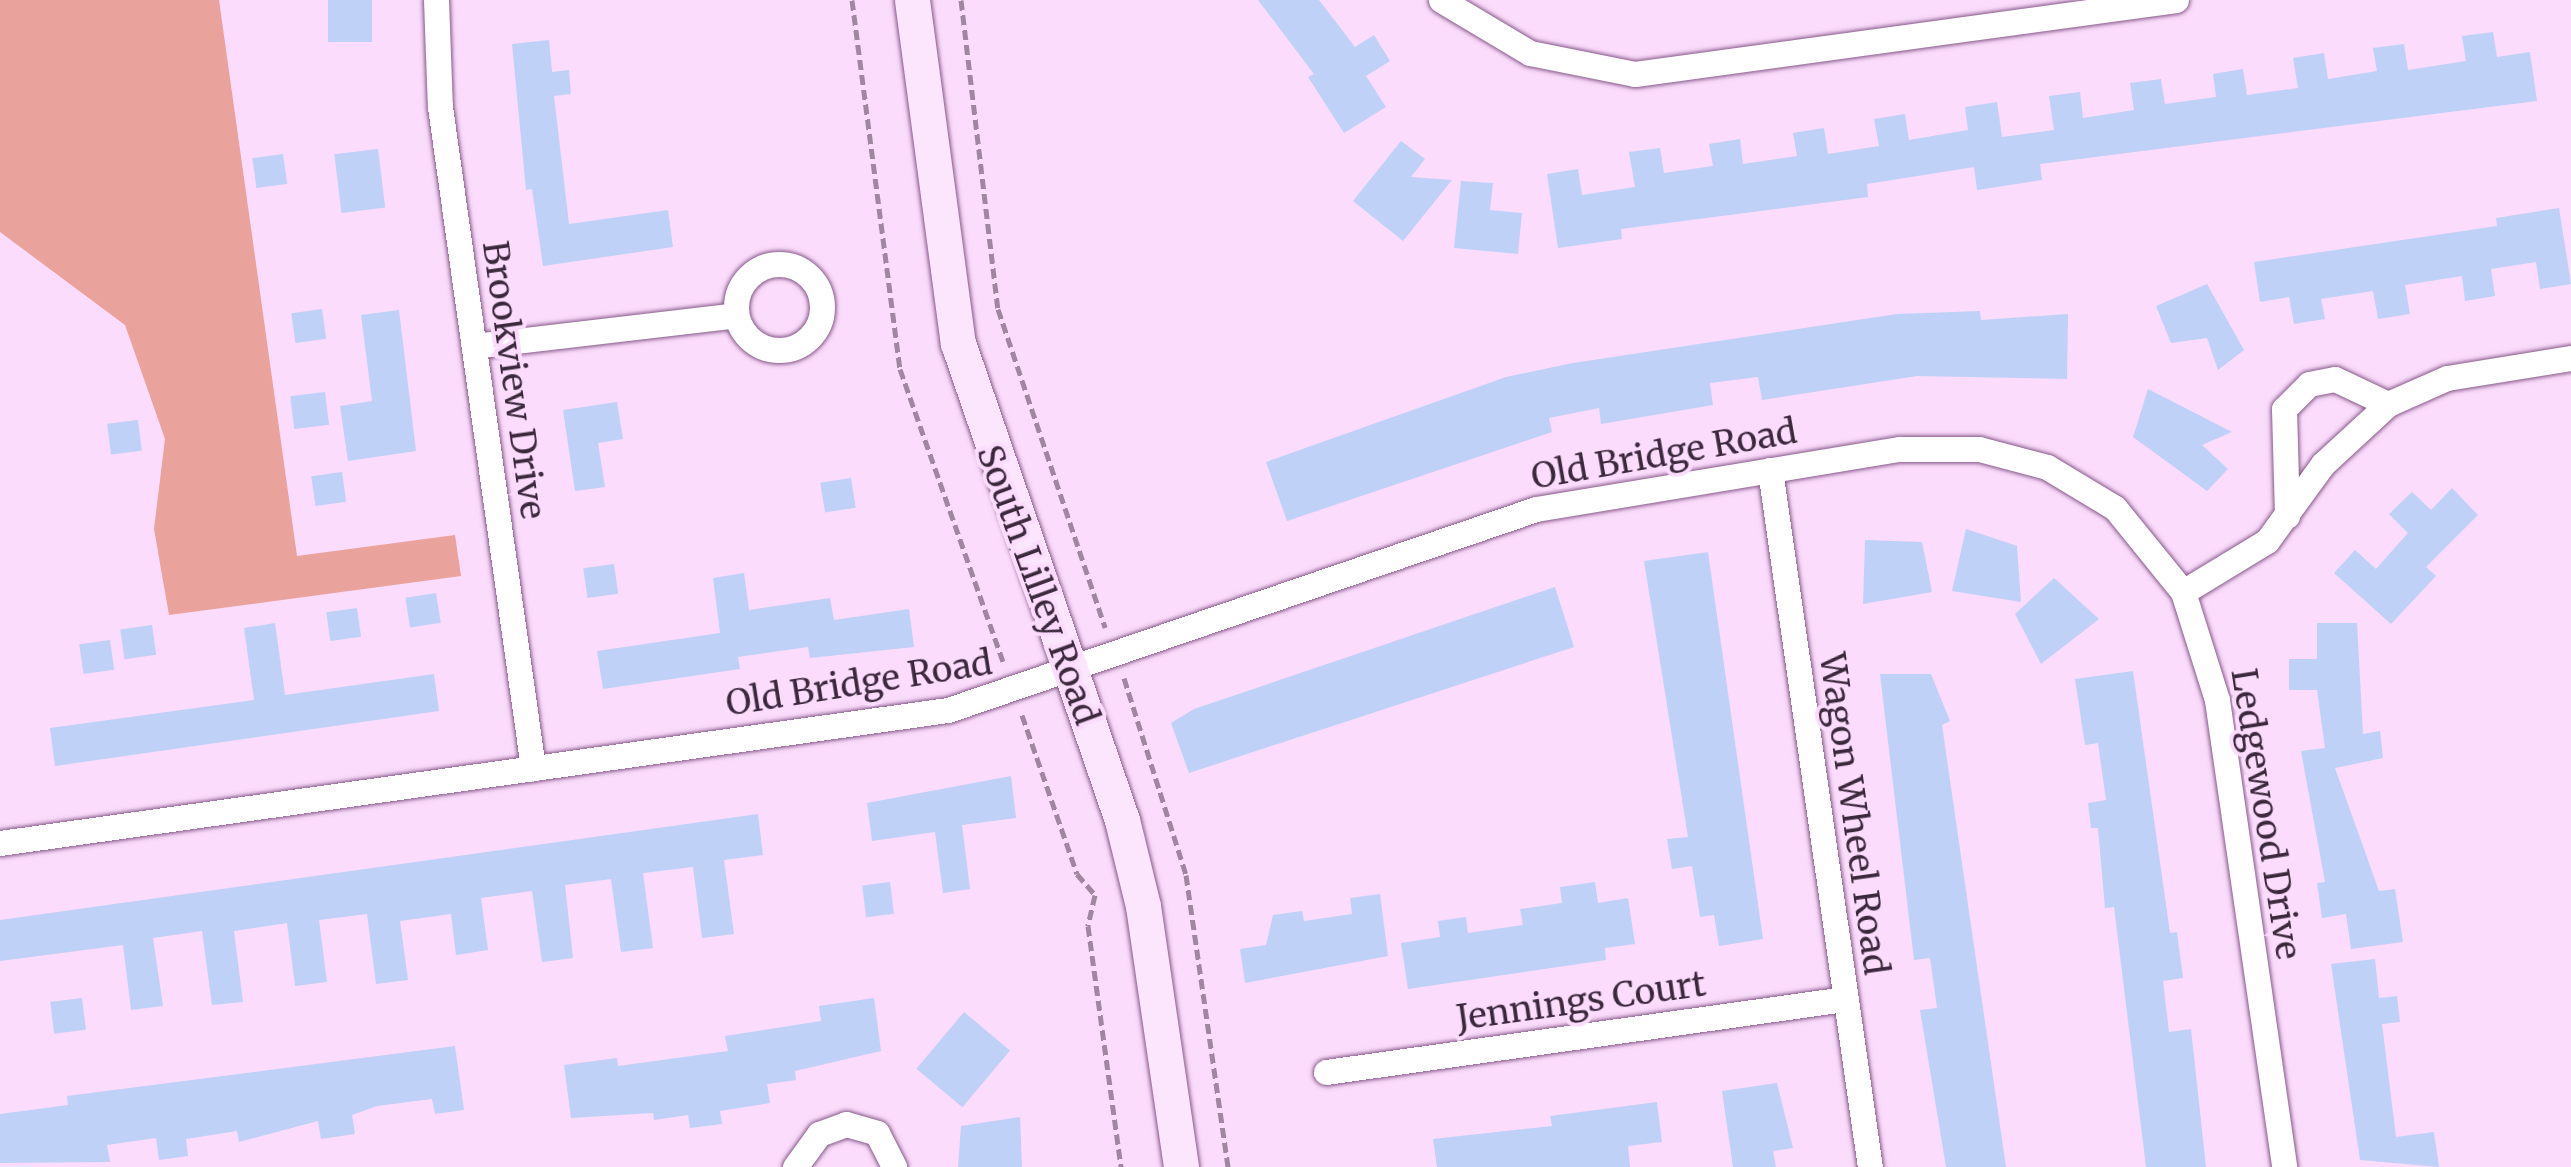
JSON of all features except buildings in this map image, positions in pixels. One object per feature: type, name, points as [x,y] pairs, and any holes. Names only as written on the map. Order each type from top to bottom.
[{"type":"street","name":"Brookview Drive","points":[[436,0],[440,106],[533,768]]},
{"type":"street","name":"South Lilley Road","points":[[912,0],[958,343],[1122,820],[1143,906],[1181,1167]]},
{"type":"street","points":[[1441,0],[1530,53],[1635,74],[2176,0]]},
{"type":"street","points":[[474,346],[736,315]]},
{"type":"street","points":[[2184,592],[2249,556],[2287,516],[2322,464],[2388,404],[2447,378],[2571,358]]},
{"type":"street","points":[[2287,516],[2284,409],[2309,384],[2335,379],[2388,404]]},
{"type":"street","name":"Old Bridge Road","points":[[0,843],[948,710],[1069,673],[1536,510],[1930,446],[2000,453]]},
{"type":"street","name":"Ledgewood Drive","points":[[2000,453],[2047,467],[2116,508],[2184,592],[2218,700],[2284,1167]]},
{"type":"street","name":"Wagon Wheel Road","points":[[1770,470],[1870,1167]]},
{"type":"street","name":"Jennings Court","points":[[1326,1072],[1844,998]]},
{"type":"street","points":[[796,1167],[819,1134],[846,1124],[876,1133],[894,1167]]},
{"type":"path","points":[[852,0],[900,369],[1008,678]]},
{"type":"path","points":[[961,0],[998,309],[1110,640]]},
{"type":"path","points":[[1123,676],[1186,875],[1228,1167]]},
{"type":"path","points":[[1022,715],[1077,874],[1095,895],[1088,926],[1121,1167]]},
{"type":"shaded area","points":[[0,0],[219,0],[297,556],[455,535],[461,576],[169,615],[154,529],[165,439],[125,325],[0,232]]}]
